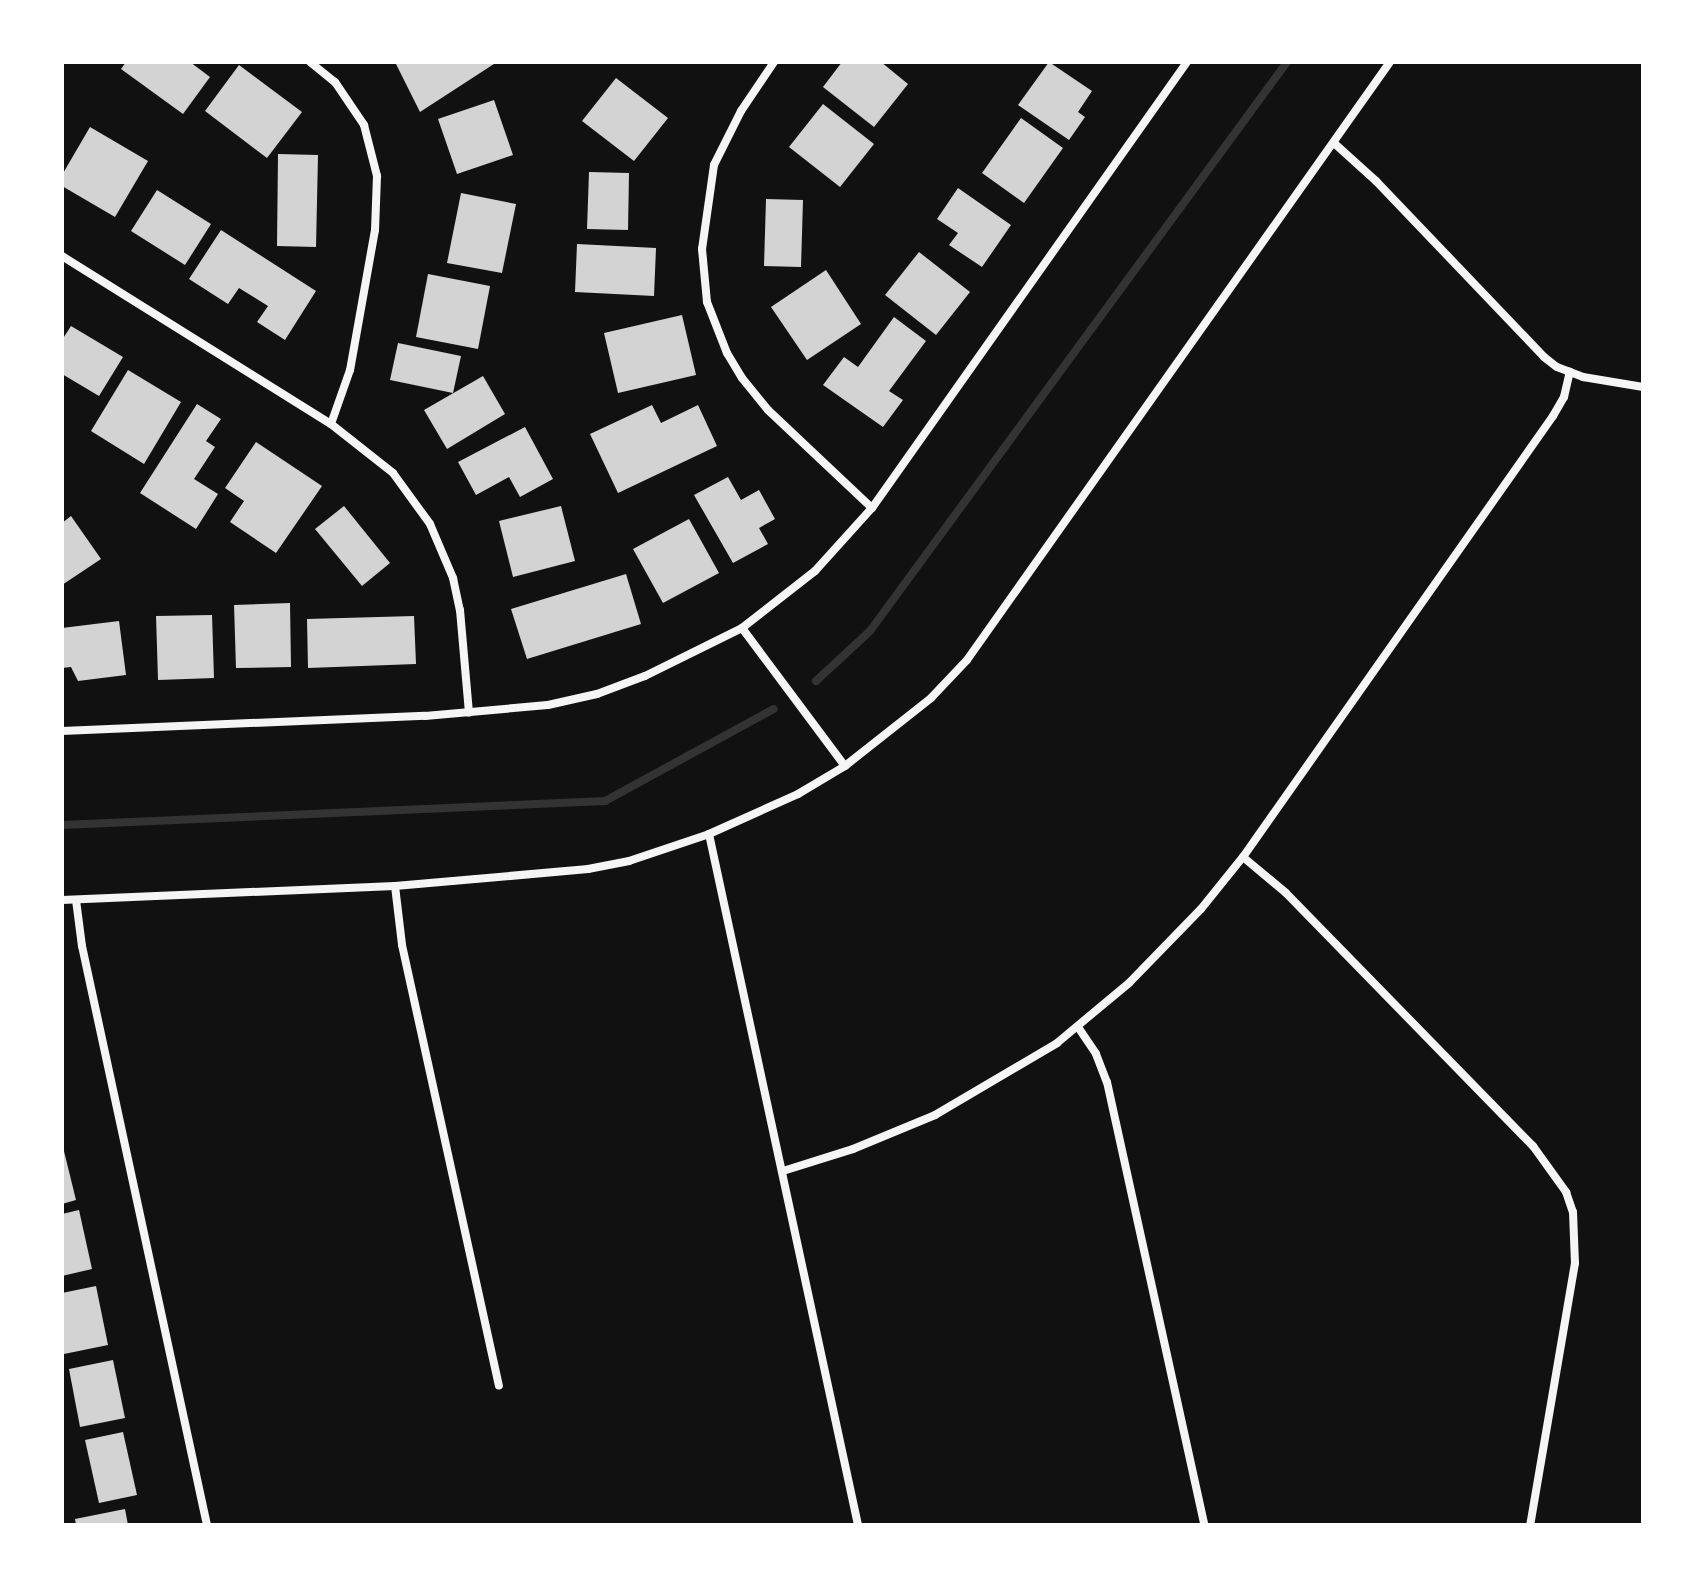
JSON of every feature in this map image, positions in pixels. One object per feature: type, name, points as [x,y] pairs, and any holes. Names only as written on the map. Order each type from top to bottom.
[{"type":"street","points":[[310,62],[335,82],[364,125],[377,176],[375,230],[350,370],[331,424]]},
{"type":"street","points":[[774,62],[741,111],[714,165],[702,249],[707,302],[721,341],[742,378],[768,410],[872,508]]},
{"type":"street","points":[[62,731],[469,713],[548,705],[597,694],[696,654],[742,628],[815,571],[872,508],[1187,62]]},
{"type":"street","points":[[62,900],[395,886],[588,869],[629,861],[709,834],[798,794],[845,766],[931,698],[967,660],[1390,62]]},
{"type":"street","points":[[1334,143],[1376,181],[1527,342],[1557,367],[1643,387]]},
{"type":"street","points":[[62,256],[331,424],[393,473],[430,524],[453,578],[460,610],[469,713]]},
{"type":"street","points":[[783,1171],[853,1149],[935,1115],[1031,1060],[1078,1027],[1201,909],[1243,857],[1553,416],[1564,397],[1570,372]]},
{"type":"street","points":[[742,628],[845,766]]},
{"type":"street","points":[[709,834],[858,1525]]},
{"type":"street","points":[[1243,857],[1286,893],[1533,1146],[1566,1192],[1573,1212],[1575,1263],[1530,1525]]},
{"type":"street","points":[[395,886],[402,945],[499,1385]]},
{"type":"street","points":[[76,900],[82,946],[207,1525]]},
{"type":"street","points":[[1078,1027],[1096,1054],[1107,1082],[1204,1525]]},
{"type":"building","points":[[126,62],[190,62],[210,77],[183,114],[121,69]]},
{"type":"building","points":[[395,62],[497,62],[420,112]]},
{"type":"building","points":[[842,62],[881,62],[908,84],[874,127],[823,87]]},
{"type":"building","points":[[1049,62],[1092,91],[1078,112],[1085,117],[1069,140],[1018,105]]},
{"type":"building","points":[[239,65],[302,112],[267,158],[205,111]]},
{"type":"building","points":[[616,78],[668,118],[634,161],[582,121]]},
{"type":"building","points":[[494,100],[513,155],[457,174],[438,119]]},
{"type":"building","points":[[823,104],[874,144],[840,187],[789,147]]},
{"type":"building","points":[[1021,118],[1063,148],[1024,203],[982,173]]},
{"type":"building","points":[[90,127],[148,161],[115,217],[62,186],[62,175]]},
{"type":"building","points":[[278,154],[318,155],[316,247],[277,246]]},
{"type":"building","points":[[589,172],[629,173],[628,230],[587,229]]},
{"type":"building","points":[[958,188],[1011,225],[982,267],[949,245],[958,233],[937,219]]},
{"type":"building","points":[[157,190],[211,224],[185,265],[131,231]]},
{"type":"building","points":[[461,193],[516,204],[502,273],[447,263]]},
{"type":"building","points":[[766,199],[803,200],[801,267],[764,266]]},
{"type":"building","points":[[221,230],[316,291],[285,340],[257,322],[268,306],[239,288],[228,304],[189,279]]},
{"type":"building","points":[[577,244],[656,248],[654,296],[575,292]]},
{"type":"building","points":[[919,252],[970,292],[936,335],[885,295]]},
{"type":"building","points":[[826,270],[861,324],[807,360],[771,307]]},
{"type":"building","points":[[428,274],[490,286],[478,349],[416,337]]},
{"type":"building","points":[[682,315],[696,375],[618,393],[604,333]]},
{"type":"building","points":[[894,317],[926,341],[889,391],[903,400],[883,427],[823,385],[844,357],[858,367]]},
{"type":"building","points":[[71,326],[123,357],[99,396],[62,374],[62,340]]},
{"type":"building","points":[[398,343],[461,356],[453,393],[390,380]]},
{"type":"building","points":[[128,370],[181,402],[144,464],[91,431]]},
{"type":"building","points":[[483,376],[505,414],[447,449],[424,410]]},
{"type":"building","points":[[197,404],[221,419],[206,441],[215,447],[194,479],[218,494],[196,529],[140,493]]},
{"type":"building","points":[[652,405],[661,423],[698,405],[717,446],[618,493],[590,434]]},
{"type":"building","points":[[525,427],[553,479],[520,497],[509,477],[476,495],[458,462]]},
{"type":"building","points":[[256,442],[322,486],[276,553],[230,522],[244,501],[225,488]]},
{"type":"building","points":[[728,477],[741,500],[759,490],[775,519],[759,528],[768,544],[733,563],[694,495]]},
{"type":"building","points":[[344,506],[390,563],[362,586],[315,529]]},
{"type":"building","points":[[561,506],[575,561],[513,577],[499,521]]},
{"type":"building","points":[[71,516],[101,559],[62,585],[62,523]]},
{"type":"building","points":[[689,519],[719,573],[663,603],[633,549]]},
{"type":"building","points":[[626,574],[641,624],[527,659],[511,609]]},
{"type":"building","points":[[290,603],[291,667],[236,668],[234,605]]},
{"type":"building","points":[[212,615],[214,678],[158,680],[156,616]]},
{"type":"building","points":[[414,616],[416,664],[308,668],[307,619]]},
{"type":"building","points":[[119,621],[126,675],[78,681],[71,667],[62,668],[62,628]]},
{"type":"building","points":[[62,1143],[76,1200],[62,1204]]},
{"type":"building","points":[[79,1210],[92,1269],[62,1276],[62,1214]]},
{"type":"building","points":[[96,1286],[108,1345],[64,1354],[62,1293]]},
{"type":"building","points":[[113,1360],[125,1418],[80,1427],[69,1369]]},
{"type":"building","points":[[123,1432],[137,1495],[99,1503],[85,1440]]},
{"type":"building","points":[[125,1509],[128,1525],[76,1525],[75,1519]]},
{"type":"waterway","points":[[816,681],[870,631],[1287,62]]},
{"type":"waterway","points":[[62,825],[605,801],[774,709]]}]
